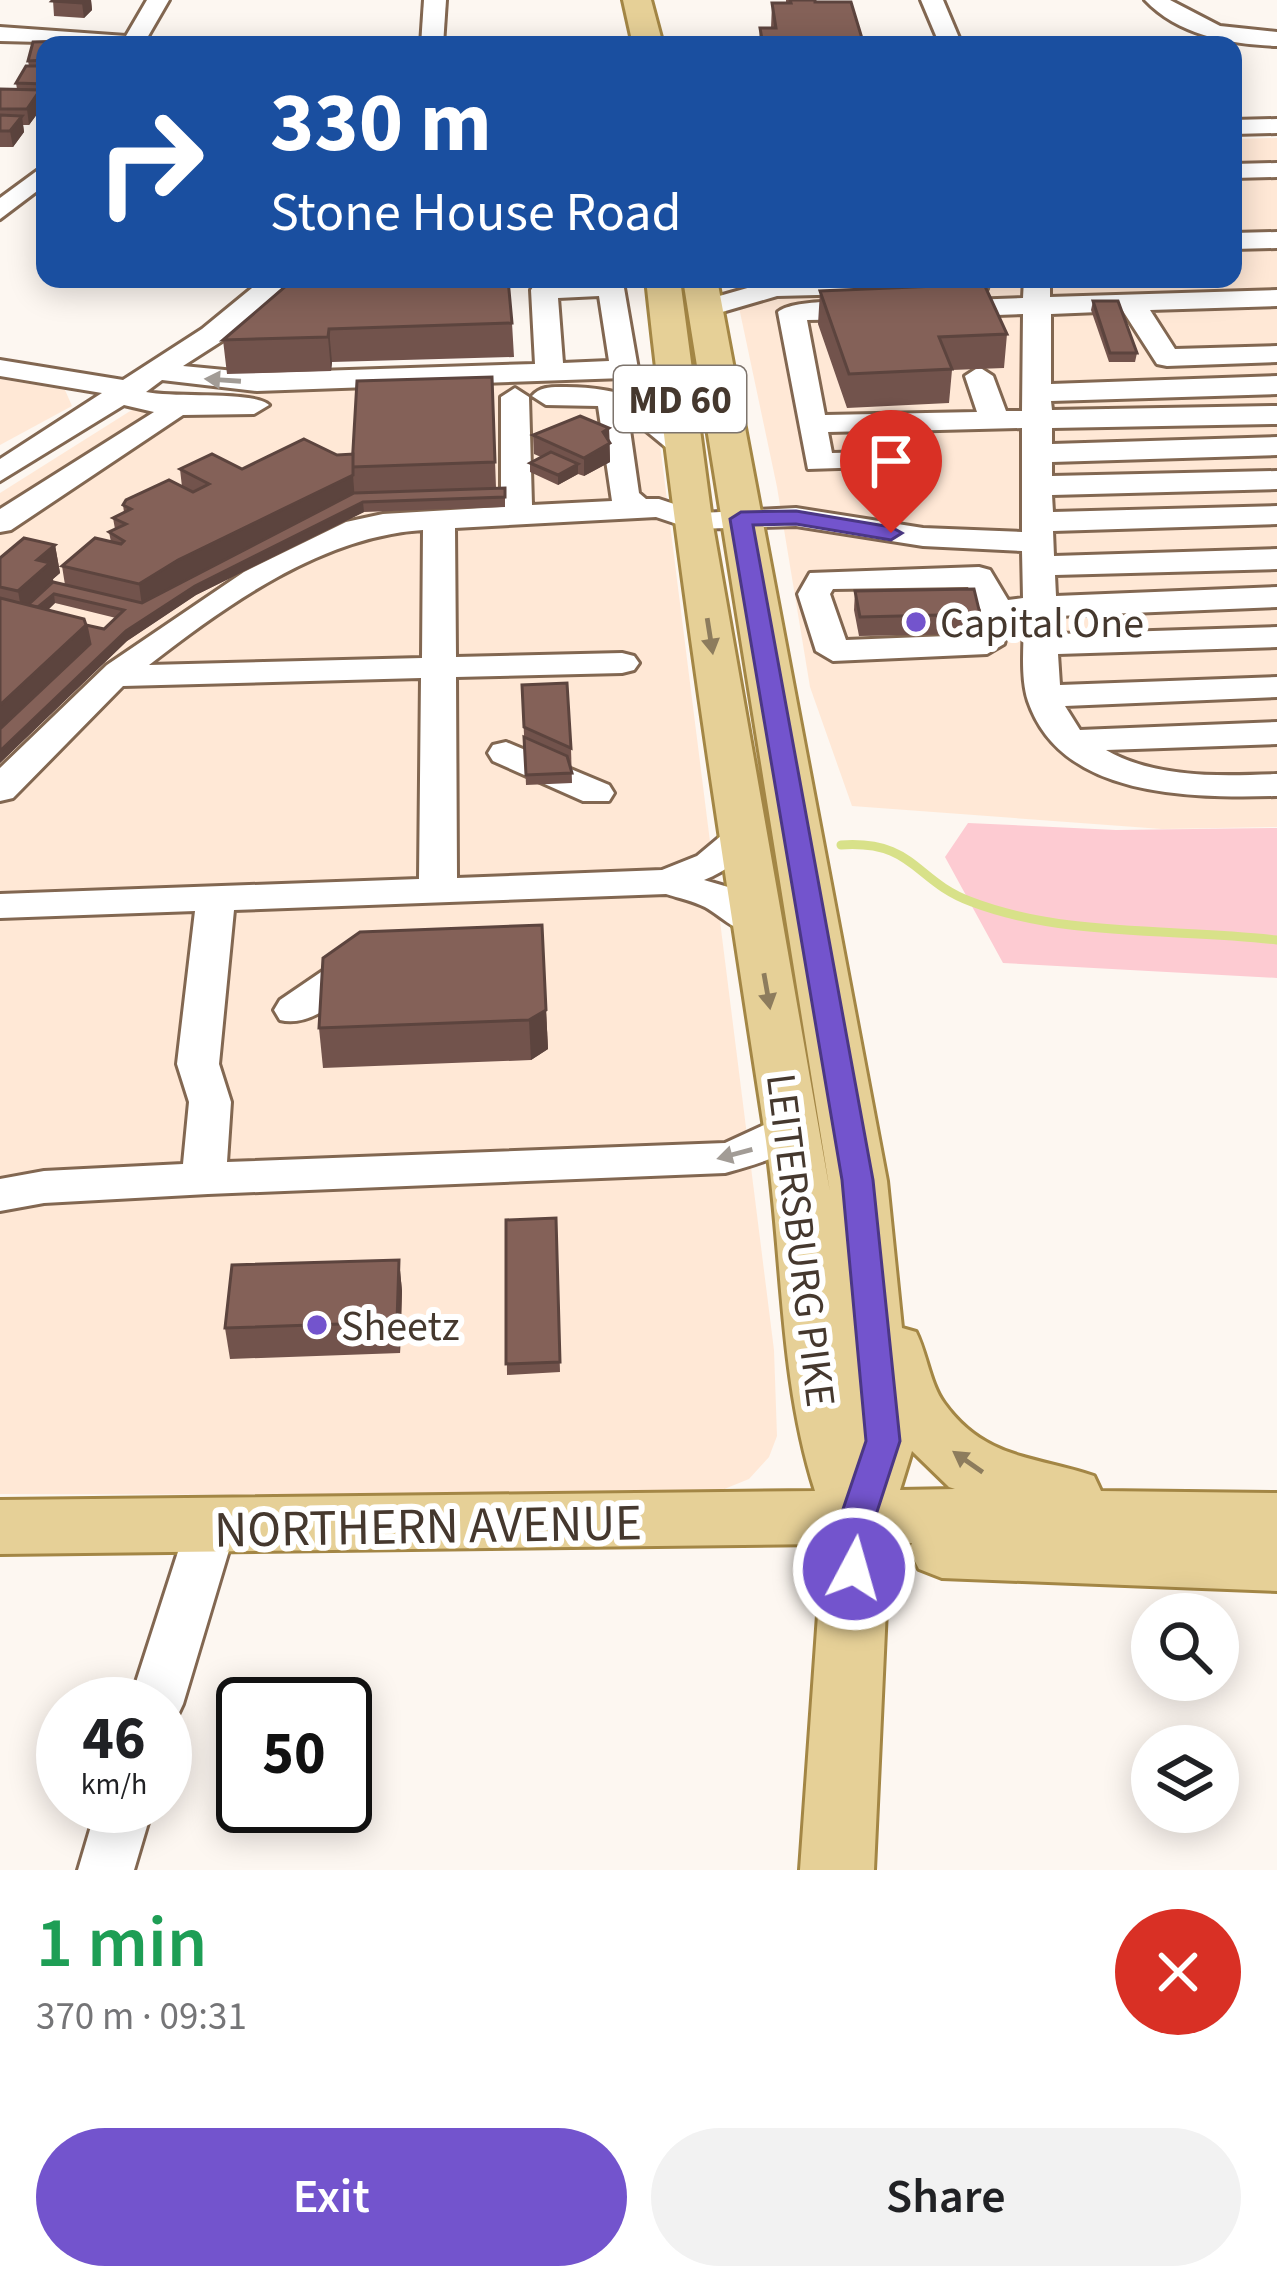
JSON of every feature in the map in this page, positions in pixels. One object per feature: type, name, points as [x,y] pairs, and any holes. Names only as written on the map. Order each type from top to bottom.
[{"type":"main road","points":[[638,0],[646,36]]},
{"type":"main road","name":"LEITERSBURG PIKE","points":[[664,288],[685,447],[717,519],[858,1180],[883,1441],[857,1521]]},
{"type":"main road","name":"LEITERSBURG PIKE","points":[[702,294],[741,838],[790,1128],[827,1430],[857,1521]]},
{"type":"main road","points":[[858,1180],[892,1341],[915,1415],[972,1469],[1045,1493],[1167,1501],[1199,1518]]},
{"type":"main road","name":"NORTHERN AVENUE","points":[[0,1527],[857,1521],[947,1516],[1199,1518],[1270,1555]]},
{"type":"main road","points":[[837,1870],[857,1521],[926,1549],[1270,1555]]},
{"type":"street","points":[[143,36],[158,0]]},
{"type":"street","points":[[433,36],[435,0]]},
{"type":"street","points":[[932,0],[947,36]]},
{"type":"street","points":[[1156,0],[1187,23],[1210,32],[1277,39]]},
{"type":"street","points":[[0,34],[36,37]]},
{"type":"street","points":[[1242,127],[1277,126]]},
{"type":"street","points":[[1242,171],[1277,170]]},
{"type":"street","points":[[0,211],[36,180]]},
{"type":"street","points":[[1242,193],[1277,193]]},
{"type":"street","points":[[1242,217],[1277,216]]},
{"type":"street","points":[[1242,241],[1277,240]]},
{"type":"street","points":[[1242,273],[1277,272]]},
{"type":"street","points":[[0,472],[128,393],[212,335],[268,288]]},
{"type":"street","points":[[550,372],[544,290],[611,288],[623,369],[596,389]]},
{"type":"street","points":[[702,294],[775,288],[1037,288],[1132,304],[1277,298]]},
{"type":"street","points":[[1037,288],[1038,543],[1043,696],[1050,721],[1067,741],[1141,776],[1181,783],[1277,785]]},
{"type":"street","points":[[1036,408],[1277,415],[1269,385],[1036,408],[994,419],[812,424],[792,312],[1037,288]]},
{"type":"street","points":[[1132,304],[1167,358],[1277,354]]},
{"type":"street","points":[[1149,329],[1277,324]]},
{"type":"street","points":[[0,368],[128,393],[173,407],[515,397],[596,389],[655,391],[676,368]]},
{"type":"street","points":[[160,370],[256,382],[550,372],[650,412],[685,447]]},
{"type":"street","points":[[979,376],[994,419]]},
{"type":"street","points":[[596,389],[623,496],[638,508]]},
{"type":"street","points":[[515,397],[517,518]]},
{"type":"street","points":[[0,523],[169,415],[173,407]]},
{"type":"street","points":[[1036,470],[1277,446]]},
{"type":"street","points":[[516,451],[572,478]]},
{"type":"street","points":[[1036,470],[1277,480]]},
{"type":"street","points":[[0,790],[115,676],[195,612],[350,532],[379,523],[638,508],[717,519]]},
{"type":"street","points":[[1038,543],[1277,515]]},
{"type":"street","points":[[517,518],[539,524],[796,517],[922,537],[1277,559]]},
{"type":"street","points":[[438,890],[439,521]]},
{"type":"street","points":[[979,578],[997,610],[986,644],[833,651],[814,594],[821,580],[979,578]]},
{"type":"street","points":[[997,610],[1277,597]]},
{"type":"street","points":[[1042,645],[1277,638]]},
{"type":"street","points":[[115,676],[622,663]]},
{"type":"street","points":[[1043,696],[1277,688]]},
{"type":"street","points":[[1067,741],[1277,733]]},
{"type":"street","points":[[506,753],[596,793]]},
{"type":"street","points":[[668,882],[710,864],[741,838]]},
{"type":"street","points":[[0,906],[668,882],[706,892],[755,923]]},
{"type":"street","points":[[208,1178],[210,1102],[198,1064],[216,898]]},
{"type":"street","points":[[294,1010],[382,949]]},
{"type":"street","points":[[0,1195],[44,1187],[208,1178],[738,1156],[790,1128]]},
{"type":"street","points":[[165,1677],[211,1527]]},
{"type":"street","points":[[106,1870],[117,1833]]},
{"type":"shaded area","points":[[1277,138],[1277,827],[1162,829],[852,806],[810,687],[777,487],[735,288],[1242,288],[1242,139]]},
{"type":"shaded area","points":[[665,378],[653,389],[774,1350],[777,1436],[769,1457],[749,1479],[707,1496],[0,1494],[0,493],[154,396]]},
{"type":"shaded area","points":[[0,379],[65,390],[72,406],[0,445]]},
{"type":"shaded area","points":[[968,823],[1116,830],[1277,828],[1277,978],[1003,963],[945,857]]},
{"type":"building","points":[[851,2],[861,36],[761,36],[760,28],[776,28],[772,3]]},
{"type":"building","points":[[33,42],[36,61],[28,61]]},
{"type":"building","points":[[26,66],[36,66],[36,84],[16,83]]},
{"type":"building","points":[[0,89],[36,90],[27,109],[0,109]]},
{"type":"building","points":[[0,115],[22,116],[10,131],[0,131]]},
{"type":"building","points":[[284,288],[509,288],[512,323],[329,329],[328,337],[223,340]]},
{"type":"building","points":[[986,288],[1007,334],[939,337],[952,369],[849,374],[820,291]]},
{"type":"building","points":[[1093,301],[1118,301],[1137,353],[1110,353]]},
{"type":"building","points":[[492,377],[495,462],[352,467],[357,381]]},
{"type":"building","points":[[580,416],[609,428],[603,432],[610,443],[584,458],[533,435]]},
{"type":"building","points":[[304,439],[337,455],[353,454],[353,475],[178,560],[139,584],[62,566],[95,538],[124,541],[109,532],[126,524],[113,518],[131,509],[123,505],[126,500],[169,480],[193,492],[209,484],[180,469],[212,454],[242,469]]},
{"type":"building","points":[[551,452],[578,464],[558,475],[530,463]]},
{"type":"building","points":[[505,488],[505,497],[363,502],[195,586],[126,631],[0,751],[0,729],[90,644],[86,625],[104,629],[124,610],[54,594],[38,607],[28,605],[53,582],[142,603],[354,493]]},
{"type":"building","points":[[24,538],[55,545],[37,560],[50,563],[18,591],[0,587],[0,558]]},
{"type":"building","points":[[974,589],[980,614],[860,617],[855,591]]},
{"type":"building","points":[[0,598],[84,619],[86,625],[0,705]]},
{"type":"building","points":[[567,683],[571,748],[524,727],[522,685]]},
{"type":"building","points":[[524,737],[567,756],[572,773],[526,775]]},
{"type":"building","points":[[542,925],[546,1010],[529,1020],[319,1028],[323,958],[360,932]]},
{"type":"building","name":"Sheetz","points":[[556,1218],[560,1362],[506,1364],[506,1220]]},
{"type":"building","points":[[399,1260],[397,1322],[225,1328],[232,1265]]},
{"type":"waterway","points":[[841,845],[865,845],[900,855],[953,893],[1008,913],[1084,927],[1277,940]]},
{"type":"place","name":"Capital One","points":[[916,622]]},
{"type":"place","name":"Sheetz","points":[[317,1325]]},
{"type":"route","points":[[854,1569],[857,1521],[883,1441],[858,1180],[741,519],[796,517],[891,533]]}]
